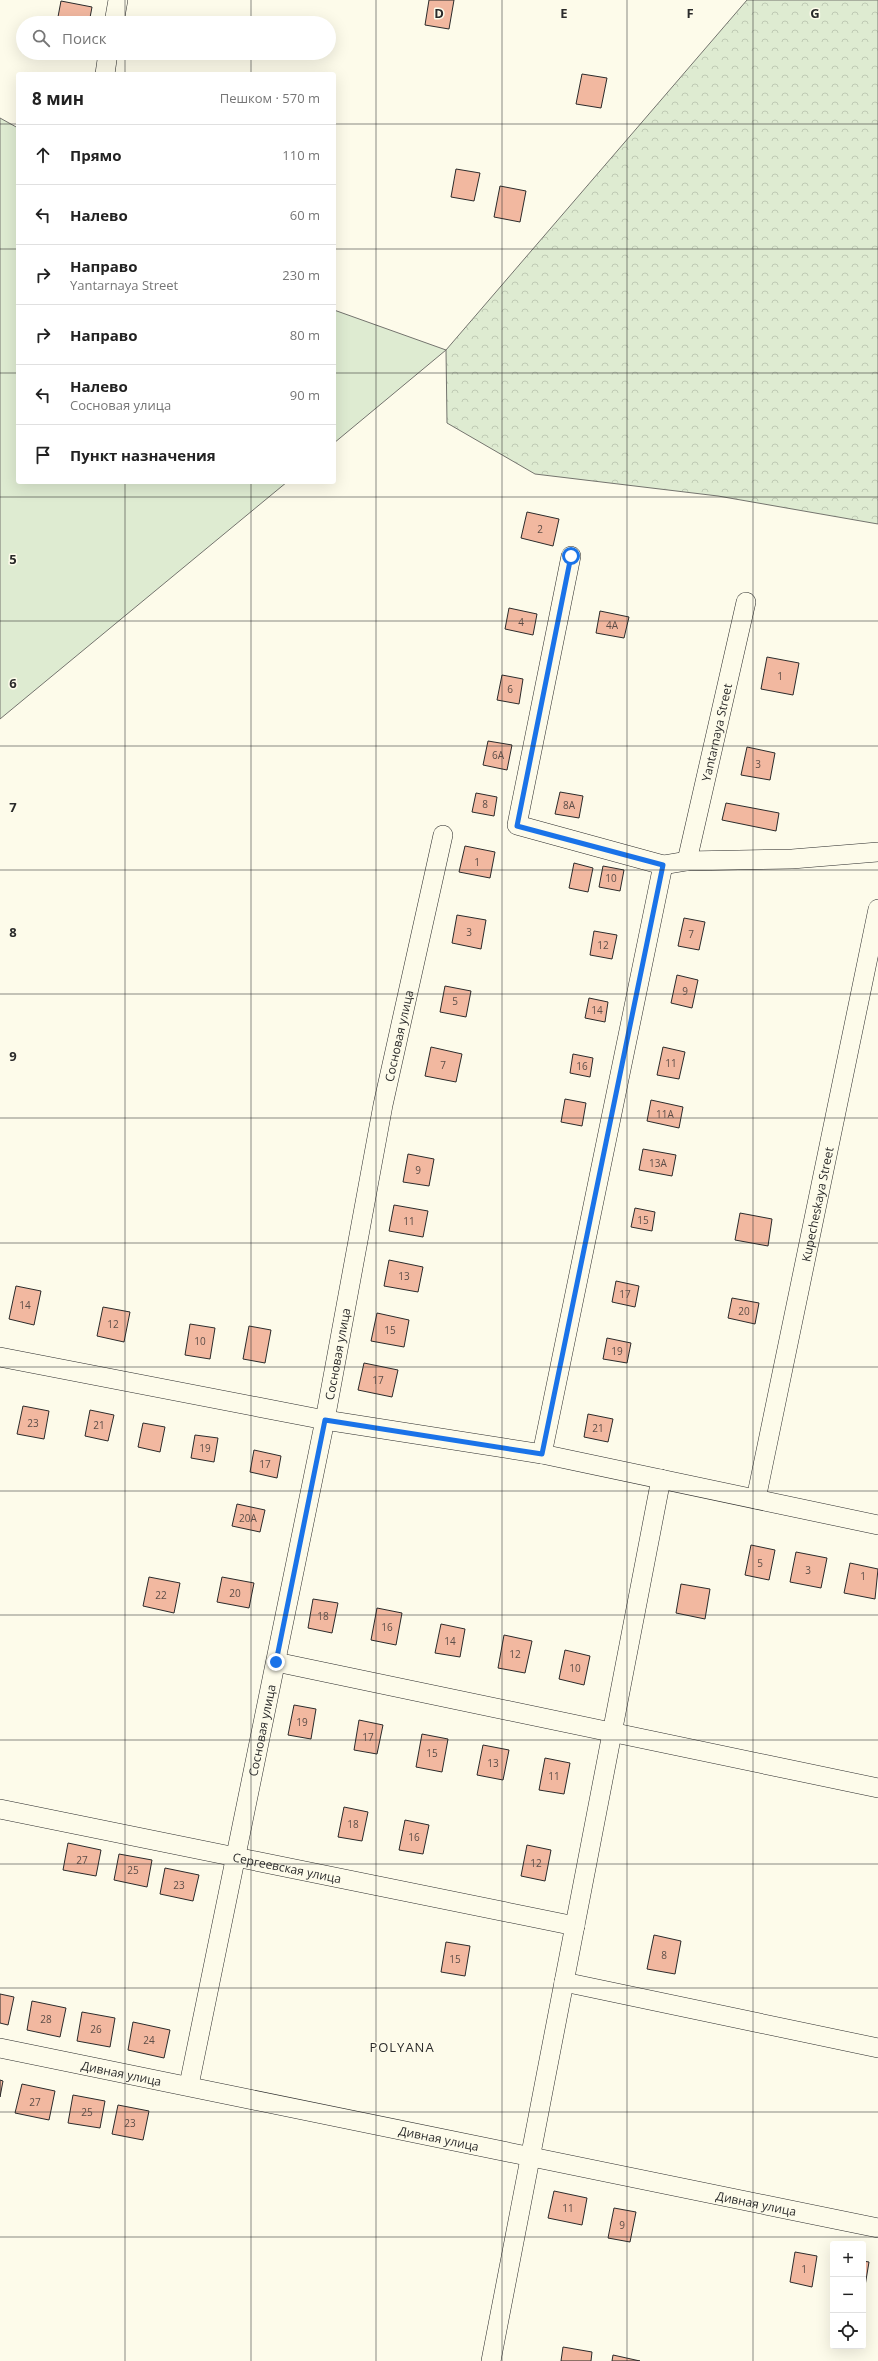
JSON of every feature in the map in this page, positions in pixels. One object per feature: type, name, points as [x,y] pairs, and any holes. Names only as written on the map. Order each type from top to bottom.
[{"type":"street","points":[[115,16],[118,0]]},
{"type":"street","points":[[105,72],[107,60]]},
{"type":"street","points":[[571,556],[517,826],[663,865],[687,861],[792,859],[878,852]]},
{"type":"street","name":"Yantarnaya Street","points":[[687,861],[746,602]]},
{"type":"street","name":"Сосновая улица","points":[[189,2085],[325,1420],[383,1105],[443,835]]},
{"type":"street","points":[[542,1454],[663,865]]},
{"type":"street","name":"Kupecheskaya Street","points":[[756,1499],[878,909]]},
{"type":"street","points":[[0,1357],[325,1420],[542,1454],[878,1525]]},
{"type":"street","points":[[491,2361],[661,1480]]},
{"type":"street","points":[[276,1662],[612,1731],[878,1788]]},
{"type":"street","name":"Сергеевская улица","points":[[0,1809],[575,1926]]},
{"type":"street","points":[[564,1982],[878,2048]]},
{"type":"street","name":"Дивная улица","points":[[0,2048],[189,2085],[530,2158],[878,2228]]},
{"type":"green space","points":[[747,0],[878,0],[878,524],[718,496],[535,474],[447,423],[446,350]]},
{"type":"green space","points":[[0,118],[16,127],[16,484],[285,484],[0,719]]},
{"type":"green space","points":[[336,311],[446,350],[336,441]]},
{"type":"building","points":[[429,0],[454,0],[449,29],[425,25]]},
{"type":"building","points":[[61,1],[92,7],[90,16],[58,16]]},
{"type":"building","points":[[582,74],[607,78],[601,108],[576,104]]},
{"type":"building","points":[[456,169],[480,173],[474,201],[451,197]]},
{"type":"building","points":[[500,186],[526,191],[520,222],[494,217]]},
{"type":"building","points":[[527,512],[559,519],[553,546],[521,538]]},
{"type":"building","points":[[509,608],[537,614],[533,635],[505,629]]},
{"type":"building","points":[[600,611],[629,617],[624,638],[596,633]]},
{"type":"building","points":[[767,657],[799,663],[793,695],[761,689]]},
{"type":"building","points":[[502,675],[523,679],[519,704],[497,700]]},
{"type":"building","points":[[488,741],[512,745],[507,770],[483,765]]},
{"type":"building","points":[[747,747],[775,753],[770,780],[741,775]]},
{"type":"building","points":[[560,792],[583,796],[579,818],[555,814]]},
{"type":"building","points":[[476,793],[497,797],[494,816],[472,812]]},
{"type":"building","points":[[726,803],[779,813],[776,831],[722,820]]},
{"type":"building","points":[[465,846],[495,852],[490,878],[459,872]]},
{"type":"building","points":[[574,863],[593,868],[588,892],[569,888]]},
{"type":"building","points":[[603,866],[624,870],[620,891],[599,887]]},
{"type":"building","points":[[457,915],[486,920],[481,949],[452,943]]},
{"type":"building","points":[[684,918],[705,922],[699,950],[678,946]]},
{"type":"building","points":[[594,931],[617,935],[612,959],[590,955]]},
{"type":"building","points":[[677,975],[698,980],[692,1008],[671,1003]]},
{"type":"building","points":[[445,986],[471,991],[466,1017],[440,1012]]},
{"type":"building","points":[[589,998],[608,1002],[605,1022],[585,1018]]},
{"type":"building","points":[[431,1047],[462,1054],[456,1082],[425,1076]]},
{"type":"building","points":[[663,1047],[685,1052],[679,1079],[657,1075]]},
{"type":"building","points":[[573,1054],[593,1058],[590,1077],[570,1073]]},
{"type":"building","points":[[565,1099],[586,1103],[582,1126],[561,1122]]},
{"type":"building","points":[[651,1100],[683,1107],[679,1128],[647,1121]]},
{"type":"building","points":[[643,1149],[676,1155],[672,1176],[639,1170]]},
{"type":"building","points":[[408,1154],[434,1159],[429,1186],[403,1182]]},
{"type":"building","points":[[394,1205],[428,1211],[423,1237],[389,1231]]},
{"type":"building","points":[[635,1208],[655,1212],[652,1231],[631,1227]]},
{"type":"building","points":[[740,1213],[772,1219],[768,1246],[735,1240]]},
{"type":"building","points":[[389,1260],[423,1267],[418,1292],[384,1286]]},
{"type":"building","points":[[616,1281],[639,1286],[635,1307],[612,1302]]},
{"type":"building","points":[[16,1286],[41,1291],[34,1325],[9,1319]]},
{"type":"building","points":[[732,1298],[759,1303],[755,1324],[728,1318]]},
{"type":"building","points":[[103,1307],[130,1312],[124,1342],[97,1336]]},
{"type":"building","points":[[377,1313],[409,1320],[404,1347],[371,1341]]},
{"type":"building","points":[[190,1324],[215,1328],[210,1359],[185,1355]]},
{"type":"building","points":[[249,1326],[271,1330],[265,1363],[243,1359]]},
{"type":"building","points":[[607,1338],[631,1343],[627,1363],[603,1359]]},
{"type":"building","points":[[364,1363],[398,1370],[392,1397],[358,1390]]},
{"type":"building","points":[[23,1406],[49,1411],[44,1439],[17,1434]]},
{"type":"building","points":[[90,1410],[114,1415],[108,1441],[85,1436]]},
{"type":"building","points":[[588,1414],[613,1419],[608,1442],[584,1437]]},
{"type":"building","points":[[143,1423],[165,1427],[160,1452],[138,1447]]},
{"type":"building","points":[[195,1435],[218,1438],[214,1462],[191,1458]]},
{"type":"building","points":[[254,1450],[281,1456],[277,1478],[250,1472]]},
{"type":"building","points":[[237,1504],[265,1510],[260,1532],[232,1526]]},
{"type":"building","points":[[751,1545],[775,1550],[769,1580],[745,1575]]},
{"type":"building","points":[[796,1552],[827,1558],[821,1588],[790,1582]]},
{"type":"building","points":[[850,1563],[878,1569],[875,1599],[844,1593]]},
{"type":"building","points":[[149,1577],[180,1583],[174,1613],[143,1606]]},
{"type":"building","points":[[222,1577],[254,1583],[249,1608],[217,1602]]},
{"type":"building","points":[[681,1584],[710,1589],[705,1619],[676,1613]]},
{"type":"building","points":[[313,1599],[338,1603],[332,1633],[308,1628]]},
{"type":"building","points":[[377,1608],[402,1613],[396,1645],[371,1640]]},
{"type":"building","points":[[441,1624],[465,1629],[460,1657],[435,1653]]},
{"type":"building","points":[[504,1635],[532,1641],[525,1673],[498,1668]]},
{"type":"building","points":[[565,1650],[590,1656],[584,1685],[559,1679]]},
{"type":"building","points":[[294,1705],[316,1709],[311,1739],[288,1735]]},
{"type":"building","points":[[359,1720],[383,1725],[377,1754],[354,1750]]},
{"type":"building","points":[[422,1734],[448,1739],[442,1772],[416,1767]]},
{"type":"building","points":[[483,1745],[509,1750],[503,1780],[477,1775]]},
{"type":"building","points":[[545,1758],[570,1763],[564,1794],[539,1790]]},
{"type":"building","points":[[344,1807],[368,1812],[362,1841],[338,1837]]},
{"type":"building","points":[[405,1820],[429,1825],[423,1854],[399,1850]]},
{"type":"building","points":[[68,1843],[101,1850],[96,1876],[63,1870]]},
{"type":"building","points":[[527,1845],[551,1850],[545,1881],[521,1876]]},
{"type":"building","points":[[119,1854],[152,1860],[147,1887],[114,1880]]},
{"type":"building","points":[[165,1868],[199,1875],[193,1901],[160,1894]]},
{"type":"building","points":[[654,1935],[681,1941],[675,1974],[647,1969]]},
{"type":"building","points":[[446,1942],[470,1946],[465,1976],[441,1972]]},
{"type":"building","points":[[0,1994],[14,1997],[8,2025],[0,2023]]},
{"type":"building","points":[[32,2001],[66,2008],[60,2037],[27,2030]]},
{"type":"building","points":[[82,2012],[115,2018],[110,2047],[77,2041]]},
{"type":"building","points":[[133,2022],[170,2030],[164,2058],[128,2050]]},
{"type":"building","points":[[0,2080],[3,2081],[0,2097]]},
{"type":"building","points":[[22,2084],[55,2091],[49,2120],[15,2113]]},
{"type":"building","points":[[73,2095],[105,2101],[100,2128],[68,2123]]},
{"type":"building","points":[[118,2105],[149,2111],[143,2140],[112,2134]]},
{"type":"building","points":[[554,2191],[587,2198],[582,2225],[548,2218]]},
{"type":"building","points":[[614,2208],[636,2212],[630,2242],[608,2238]]},
{"type":"building","points":[[795,2252],[817,2256],[812,2287],[790,2282]]},
{"type":"building","points":[[866,2262],[869,2262],[866,2280]]},
{"type":"building","points":[[563,2347],[592,2352],[591,2361],[561,2361]]},
{"type":"building","points":[[613,2355],[640,2361],[612,2361]]},
{"type":"district","name":"POLYANA","points":[[402,2047]]},
{"type":"route","points":[[276,1662],[325,1420],[542,1454],[663,865],[517,826],[571,556]]}]
